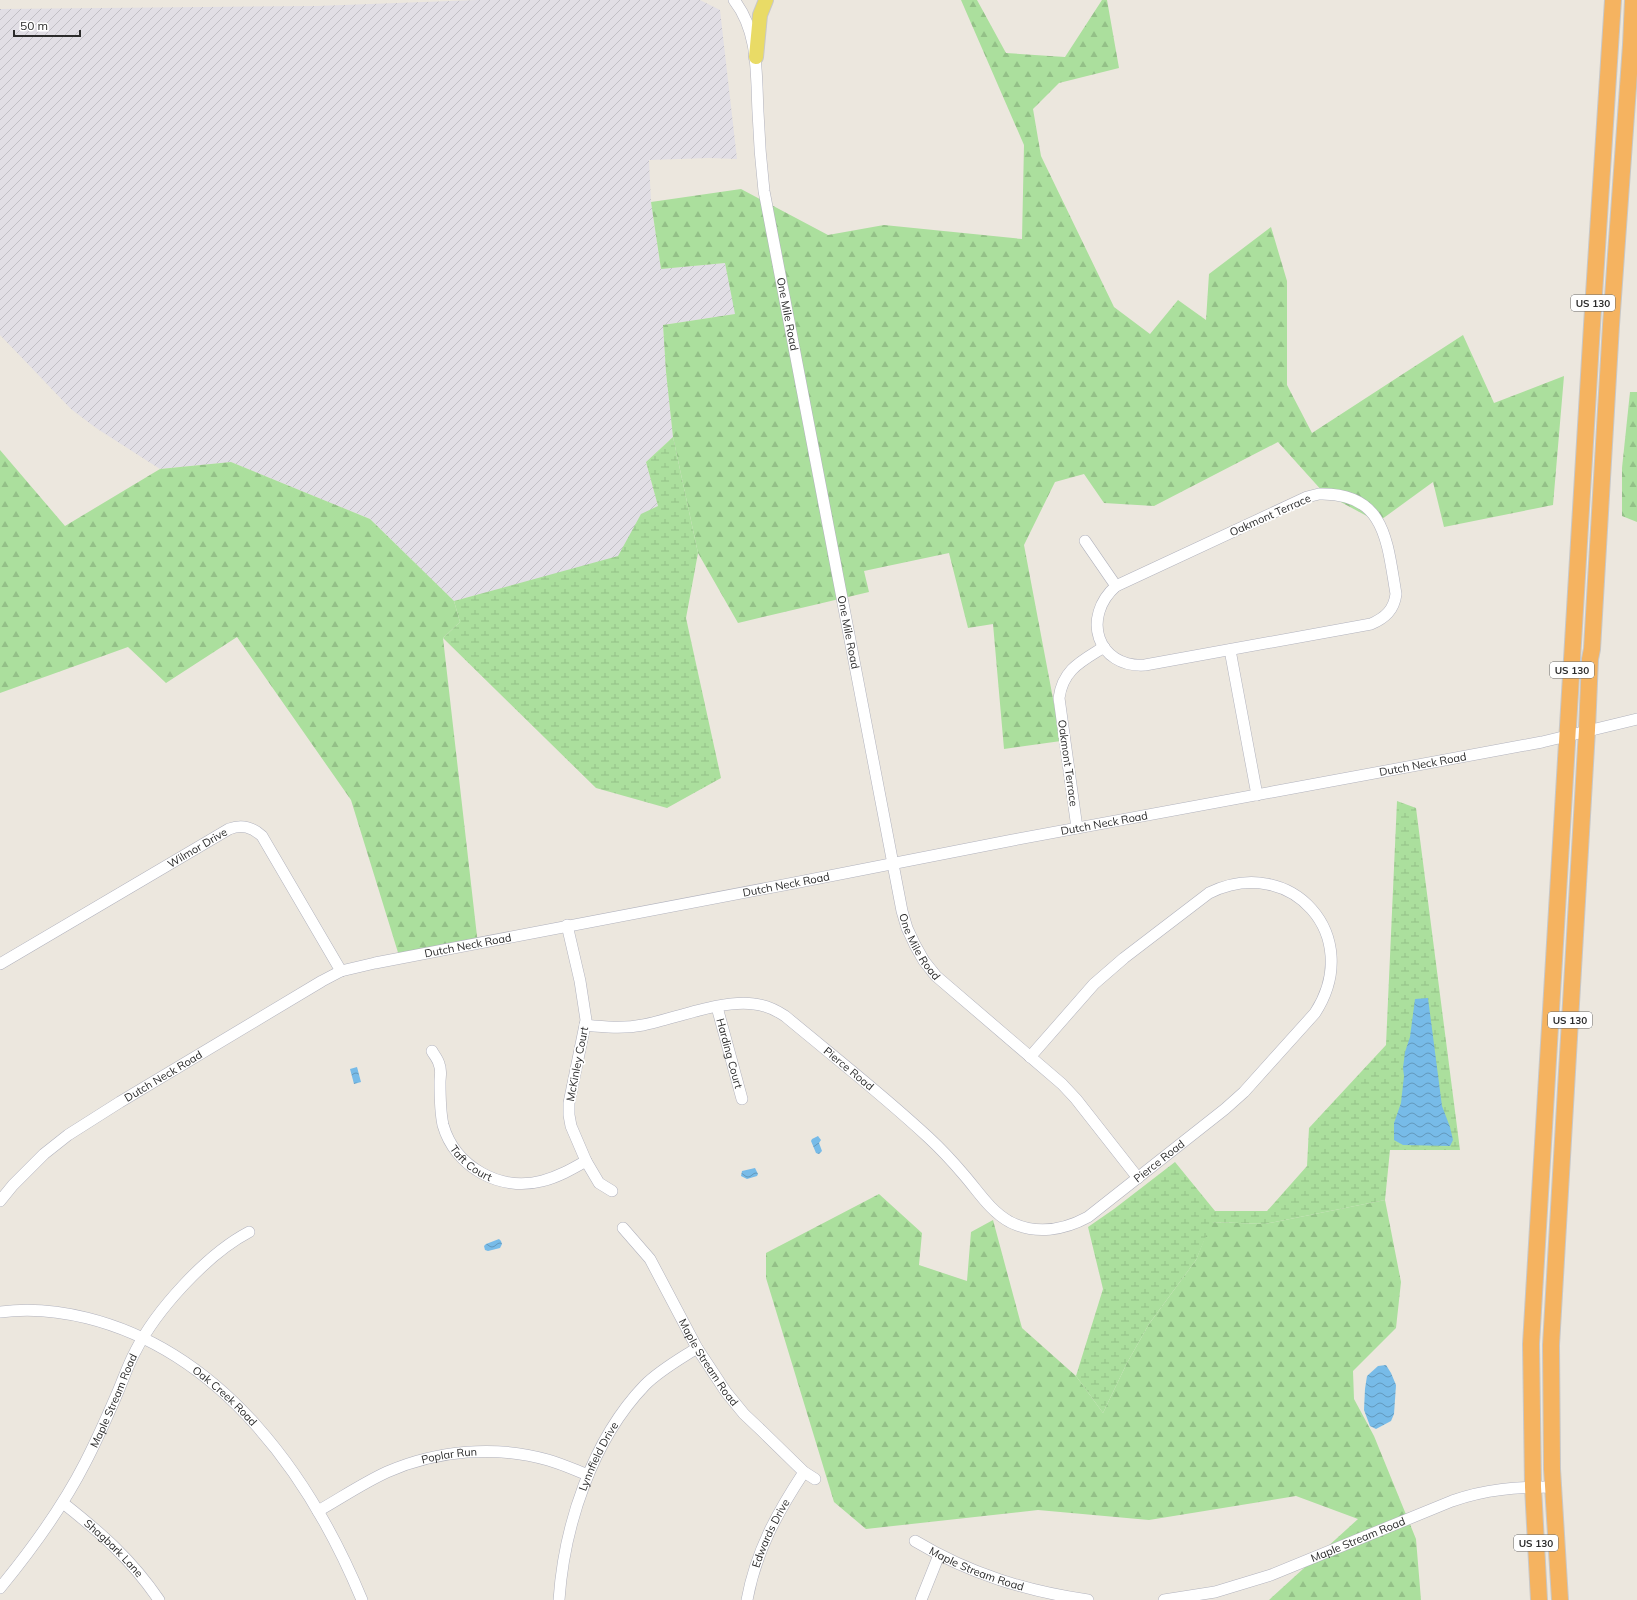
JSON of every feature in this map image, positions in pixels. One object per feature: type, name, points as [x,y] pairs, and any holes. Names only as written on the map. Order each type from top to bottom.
[{"type":"highway","name":"US 130","points":[[1539,1600],[1533,1487],[1531,1344],[1598,217],[1612,43],[1613,0]]},
{"type":"highway","name":"US 130","points":[[1560,1600],[1553,1487],[1551,1345],[1588,730],[1590,659],[1593,634],[1610,345],[1633,0]]},
{"type":"highway","points":[[1598,217],[1609,225],[1617,238]]},
{"type":"highway","points":[[1592,325],[1599,337],[1610,345]]},
{"type":"main road","points":[[756,57],[760,15],[766,0]]},
{"type":"street","name":"One Mile Road","points":[[734,0],[750,30],[756,57],[760,158],[764,192],[892,863],[907,928],[924,961],[944,984],[1062,1084],[1076,1099],[1138,1178]]},
{"type":"street","name":"Oakmont Terrace","points":[[1319,494],[1332,494],[1344,496],[1356,501],[1374,516],[1380,525],[1387,542],[1396,594],[1395,602],[1387,615],[1371,624],[1138,665],[1116,659],[1104,647],[1099,637],[1097,618],[1104,600],[1116,586],[1307,497],[1319,494]]},
{"type":"street","points":[[1085,541],[1116,586]]},
{"type":"street","name":"Oakmont Terrace","points":[[1077,828],[1059,698],[1060,688],[1063,680],[1073,668],[1104,647]]},
{"type":"street","points":[[1230,650],[1257,795]]},
{"type":"street","name":"Dutch Neck Road","points":[[0,1200],[44,1154],[74,1132],[181,1064],[341,971],[375,962],[567,925],[650,911],[892,863],[1542,742],[1637,719]]},
{"type":"street","name":"Wilmor Drive","points":[[0,964],[229,830],[242,826],[256,830],[262,836],[341,971]]},
{"type":"street","name":"Pierce Road","points":[[585,1025],[605,1028],[642,1025],[717,1007],[736,1004],[754,1004],[775,1010],[785,1016],[928,1138],[963,1173],[990,1206],[1011,1222],[1036,1230],[1050,1230],[1065,1228],[1088,1217],[1230,1105],[1244,1092],[1319,1007],[1328,989],[1331,976],[1331,947],[1326,932],[1312,910],[1292,893],[1268,884],[1244,882],[1209,893],[1124,958],[1094,984],[1030,1057]]},
{"type":"street","name":"McKinley Court","points":[[567,925],[585,1010],[585,1025],[569,1103],[569,1115],[571,1126],[586,1161],[599,1183],[612,1191]]},
{"type":"street","name":"Harding Court","points":[[717,1007],[742,1099]]},
{"type":"street","name":"Taft Court","points":[[432,1050],[441,1072],[440,1105],[446,1135],[454,1149],[474,1169],[503,1182],[530,1183],[558,1176],[586,1161]]},
{"type":"street","points":[[1541,1181],[1560,1183]]},
{"type":"street","name":"Maple Stream Road","points":[[622,1228],[650,1259],[697,1348],[726,1392],[744,1414],[804,1472],[815,1479]]},
{"type":"street","name":"Maple Stream Road","points":[[0,1588],[21,1563],[63,1503],[104,1425],[134,1353],[153,1321],[166,1305],[216,1255],[248,1232]]},
{"type":"street","name":"Oak Creek Road","points":[[0,1312],[35,1310],[70,1314],[98,1321],[143,1337],[166,1349],[189,1364],[228,1397],[251,1420],[292,1471],[330,1531],[362,1600]]},
{"type":"street","name":"Lynnfield Drive","points":[[559,1600],[564,1560],[570,1531],[588,1475],[607,1439],[632,1400],[646,1384],[659,1373],[697,1348]]},
{"type":"street","name":"Poplar Run","points":[[318,1511],[388,1472],[426,1459],[464,1452],[487,1451],[529,1456],[548,1460],[588,1475]]},
{"type":"street","name":"Edwards Drive","points":[[747,1600],[753,1572],[769,1530],[780,1509],[804,1472]]},
{"type":"street","name":"Maple Stream Road","points":[[1164,1600],[1216,1592],[1250,1582],[1470,1495],[1516,1487],[1553,1487]]},
{"type":"street","name":"Shagbark Lane","points":[[63,1503],[116,1547],[134,1566],[159,1600]]},
{"type":"street","name":"Maple Stream Road","points":[[915,1541],[939,1555],[975,1572],[1051,1594],[1088,1600]]},
{"type":"street","points":[[922,1600],[939,1555]]},
{"type":"shaded area","points":[[477,0],[700,0],[720,10],[737,159],[709,158],[649,160],[651,202],[661,269],[725,263],[736,314],[663,325],[673,437],[646,462],[658,506],[641,515],[618,557],[454,601],[370,519],[231,462],[160,469],[96,428],[71,409],[0,335],[0,9],[317,6]]},
{"type":"green space","points":[[961,0],[977,0],[1006,53],[1065,57],[1102,0],[1107,0],[1119,68],[1059,83],[1033,109],[1041,156],[1114,307],[1150,334],[1178,300],[1206,320],[1209,274],[1271,227],[1287,281],[1287,385],[1312,433],[1463,335],[1494,403],[1564,376],[1553,505],[1444,527],[1433,482],[1378,522],[1324,493],[1278,442],[1154,506],[1104,503],[1084,474],[1055,482],[1024,545],[1061,741],[1004,749],[993,624],[968,628],[949,553],[864,571],[869,592],[738,623],[698,553],[673,437],[663,325],[735,314],[725,263],[661,269],[651,202],[741,189],[828,235],[884,225],[1022,239],[1024,145]]},
{"type":"green space","points":[[1630,392],[1637,392],[1637,522],[1622,516],[1622,468]]},
{"type":"green space","points":[[673,437],[698,553],[686,618],[721,778],[667,808],[596,788],[443,638],[460,622],[454,601],[618,556],[641,514],[658,506],[646,462]]},
{"type":"green space","points":[[0,450],[65,526],[160,469],[231,462],[370,519],[454,601],[460,622],[443,638],[478,945],[400,959],[351,800],[237,637],[166,683],[128,647],[0,693]]},
{"type":"green space","points":[[1397,801],[1416,808],[1460,1150],[1390,1150],[1385,1200],[1265,1224],[1212,1222],[1196,1260],[1149,1324],[1127,1363],[1103,1413],[1076,1376],[1103,1289],[1088,1227],[1175,1162],[1215,1211],[1267,1211],[1307,1166],[1309,1128],[1386,1045]]},
{"type":"green space","points":[[879,1194],[922,1233],[919,1265],[967,1281],[971,1232],[993,1220],[1022,1328],[1076,1376],[1103,1413],[1127,1363],[1149,1324],[1196,1260],[1211,1222],[1265,1224],[1385,1200],[1401,1282],[1396,1328],[1353,1371],[1354,1399],[1374,1436],[1416,1539],[1421,1600],[1269,1600],[1358,1519],[1296,1496],[1149,1520],[1038,1510],[866,1529],[834,1502],[766,1278],[766,1253]]},
{"type":"water","points":[[1428,998],[1442,1106],[1453,1140],[1450,1146],[1403,1145],[1394,1140],[1394,1123],[1401,1103],[1405,1052],[1410,1037],[1415,999]]},
{"type":"water","points":[[357,1067],[361,1082],[354,1084],[350,1069]]},
{"type":"water","points":[[818,1136],[821,1140],[819,1143],[822,1151],[819,1154],[816,1153],[811,1141]]},
{"type":"water","points":[[755,1168],[758,1174],[757,1176],[747,1179],[741,1176],[742,1171]]},
{"type":"water","points":[[499,1239],[502,1244],[500,1248],[488,1251],[485,1250],[484,1246],[486,1244]]},
{"type":"water","points":[[1386,1365],[1396,1385],[1394,1414],[1391,1421],[1376,1429],[1370,1426],[1364,1410],[1367,1376],[1378,1366]]}]
